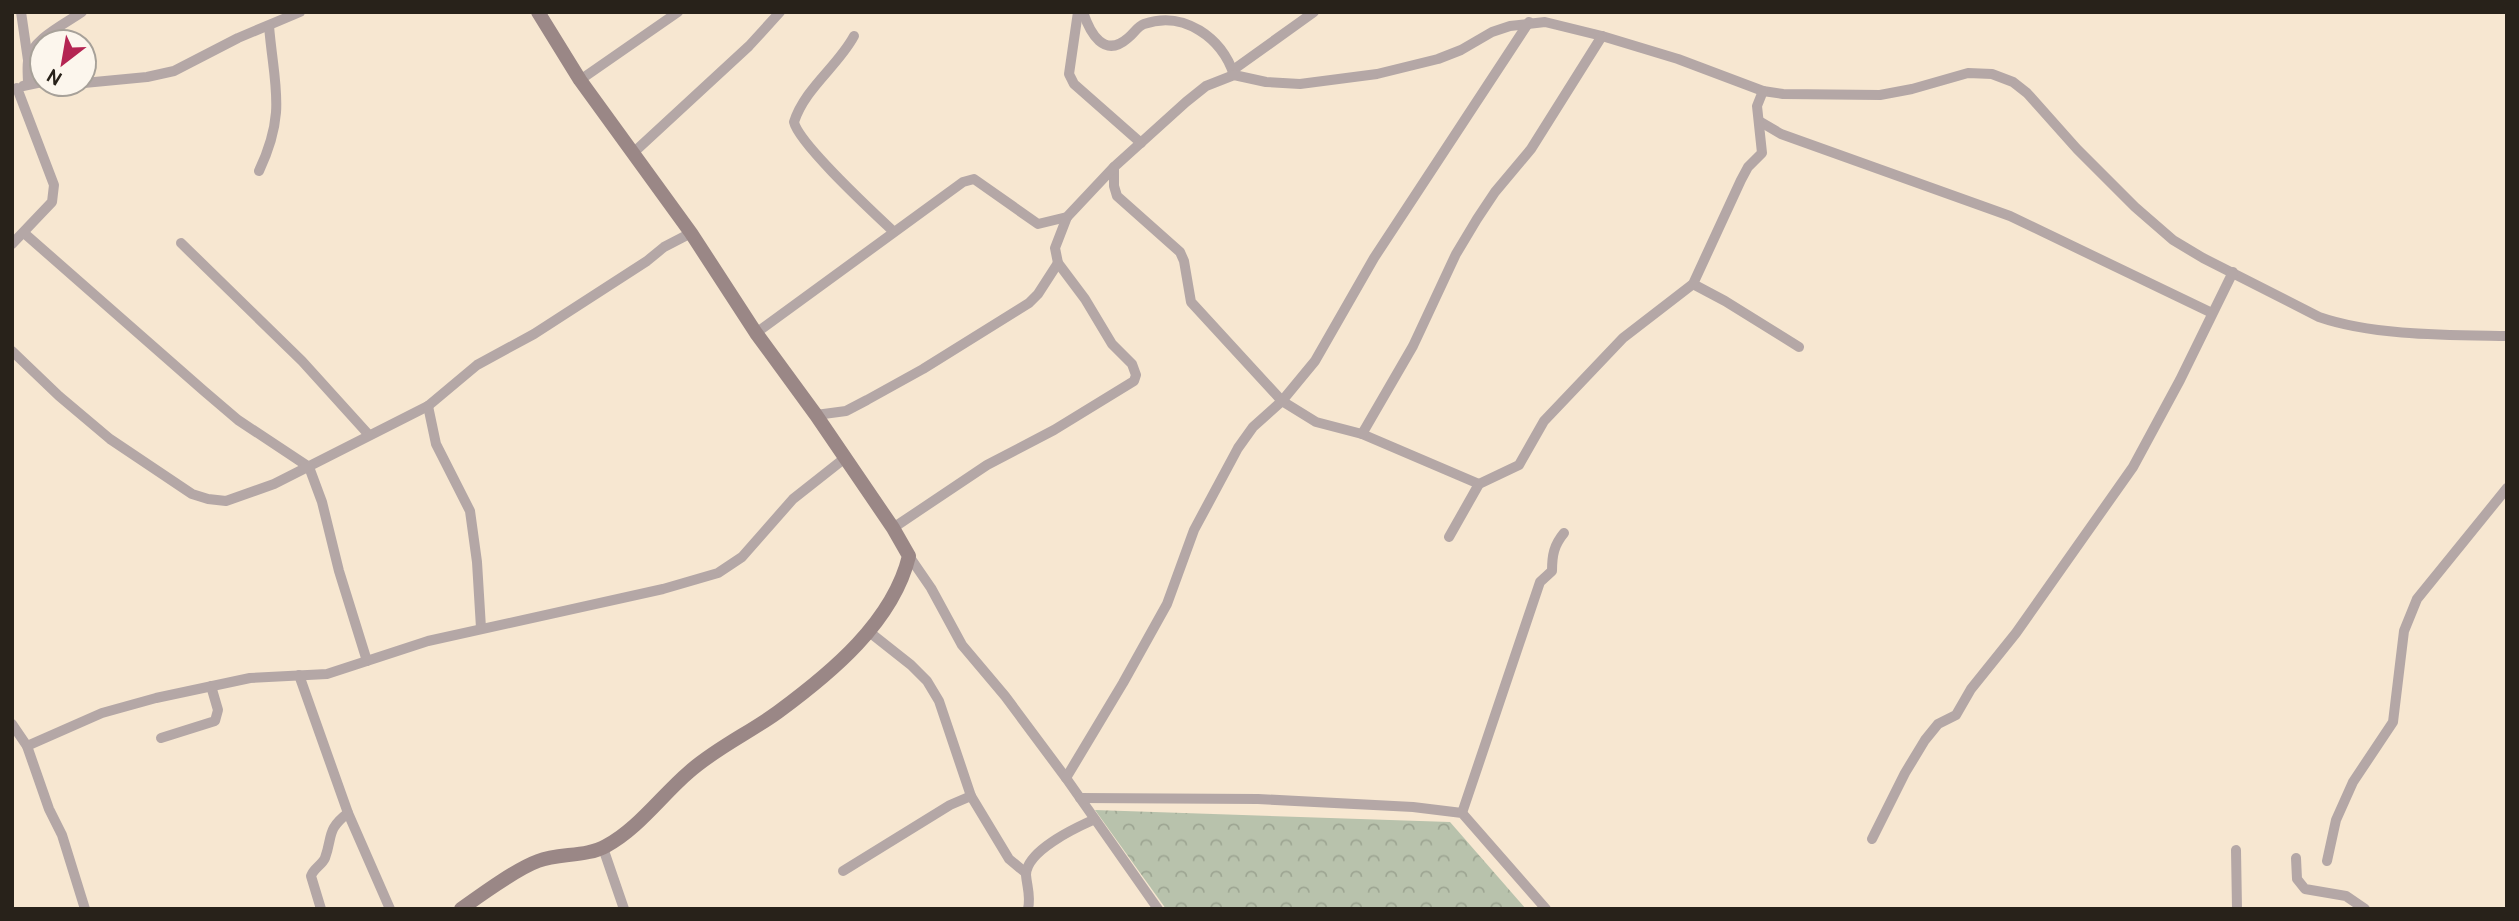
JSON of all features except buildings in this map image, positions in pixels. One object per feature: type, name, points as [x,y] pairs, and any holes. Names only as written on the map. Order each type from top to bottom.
[{"type":"street","points":[[21,12],[28,60]]},
{"type":"street","points":[[60,28],[82,12]]},
{"type":"street","points":[[538,12],[580,79],[691,233],[756,333],[893,528],[931,588],[962,645],[1066,778],[1158,909]]},
{"type":"street","points":[[580,79],[678,12]]},
{"type":"street","points":[[632,154],[749,46],[780,12]]},
{"type":"street","points":[[1078,12],[1069,74],[1074,84],[1141,143]]},
{"type":"street","points":[[1083,12],[1094,36],[1105,45],[1112,46],[1120,44],[1142,24],[1168,19],[1179,20],[1221,48],[1234,72],[1266,82],[1300,84],[1387,72],[1438,59],[1461,50],[1492,32],[1529,22],[1545,22],[1602,36],[1678,59],[1763,91],[1783,94],[1880,95],[1968,73],[1992,74],[2013,82],[2027,93],[2077,149],[2135,207],[2173,240],[2203,258],[2319,317],[2339,324],[2455,335],[2507,336]]},
{"type":"street","points":[[893,528],[987,465],[1054,430],[1133,381],[1136,375],[1132,364],[1112,344],[1085,299],[1058,264],[1055,248],[1067,217],[1114,167],[1206,86],[1234,72],[1314,12]]},
{"type":"street","points":[[98,82],[147,77],[174,71],[219,47],[294,14]]},
{"type":"street","points":[[1066,778],[1124,683],[1167,604],[1194,530],[1238,448],[1253,427],[1282,401],[1315,361],[1374,258],[1529,22]]},
{"type":"street","points":[[258,171],[269,148],[278,104],[269,26]]},
{"type":"street","points":[[854,36],[840,59],[820,79],[794,122],[798,133],[893,231]]},
{"type":"street","points":[[1362,434],[1413,346],[1456,254],[1495,192],[1531,149],[1602,36]]},
{"type":"street","points":[[12,244],[52,202],[54,194],[54,186],[15,88],[28,84]]},
{"type":"street","points":[[1449,537],[1479,484],[1519,465],[1545,421],[1623,338],[1693,284],[1748,167],[1762,153],[1757,106],[1763,91]]},
{"type":"street","points":[[1759,120],[1769,129],[1781,134],[2010,216],[2212,313]]},
{"type":"street","points":[[1114,167],[1117,196],[1180,252],[1191,302],[1282,401],[1316,422],[1362,434],[1479,484]]},
{"type":"street","points":[[756,333],[893,231],[964,182],[974,178],[1038,223],[1067,217]]},
{"type":"street","points":[[24,233],[100,303],[221,406],[309,467],[322,502],[339,571],[367,662]]},
{"type":"street","points":[[12,351],[110,439],[192,494],[208,499],[226,500],[261,489],[309,467],[428,406],[477,365],[534,334],[628,274],[664,247],[691,233]]},
{"type":"street","points":[[181,243],[302,361],[369,435]]},
{"type":"street","points":[[816,415],[846,411],[1029,303],[1058,264]]},
{"type":"street","points":[[1872,839],[1925,740],[1938,724],[1956,715],[1971,688],[2016,633],[2133,467],[2180,380],[2232,272]]},
{"type":"street","points":[[1693,284],[1799,347]]},
{"type":"street","points":[[428,406],[436,444],[470,511],[476,550],[481,628]]},
{"type":"street","points":[[27,746],[102,713],[250,678],[327,674],[428,641],[663,589],[718,573],[742,557],[793,499],[845,458]]},
{"type":"street","points":[[2327,860],[2336,820],[2353,782],[2393,722],[2404,631],[2413,607],[2449,558],[2507,488]]},
{"type":"street","points":[[1462,813],[1540,582],[1552,571],[1556,542],[1564,533]]},
{"type":"street","points":[[461,909],[538,860],[603,848],[620,838],[712,753],[778,713],[821,678],[868,631],[890,604],[904,579],[909,556]]},
{"type":"street","points":[[868,631],[911,664],[927,681],[939,701],[971,796],[1009,859],[1026,873]]},
{"type":"street","points":[[299,676],[348,813],[390,909]]},
{"type":"street","points":[[161,738],[215,721],[218,710],[211,686]]},
{"type":"street","points":[[12,724],[27,746],[49,809],[69,853],[85,909]]},
{"type":"street","points":[[843,871],[950,804],[971,796]]},
{"type":"street","points":[[1080,798],[1258,799],[1413,807],[1462,813],[1546,909]]},
{"type":"street","points":[[321,909],[310,876],[315,867],[325,859],[333,825],[348,813]]},
{"type":"street","points":[[1028,909],[1030,899],[1026,873],[1035,855],[1069,831],[1093,820]]},
{"type":"street","points":[[603,848],[624,909]]},
{"type":"street","points":[[2236,850],[2236,909]]},
{"type":"street","points":[[2296,858],[2297,879],[2305,890],[2346,896],[2365,909]]},
{"type":"green space","points":[[1095,810],[1450,822],[1526,909],[1166,909]]}]
